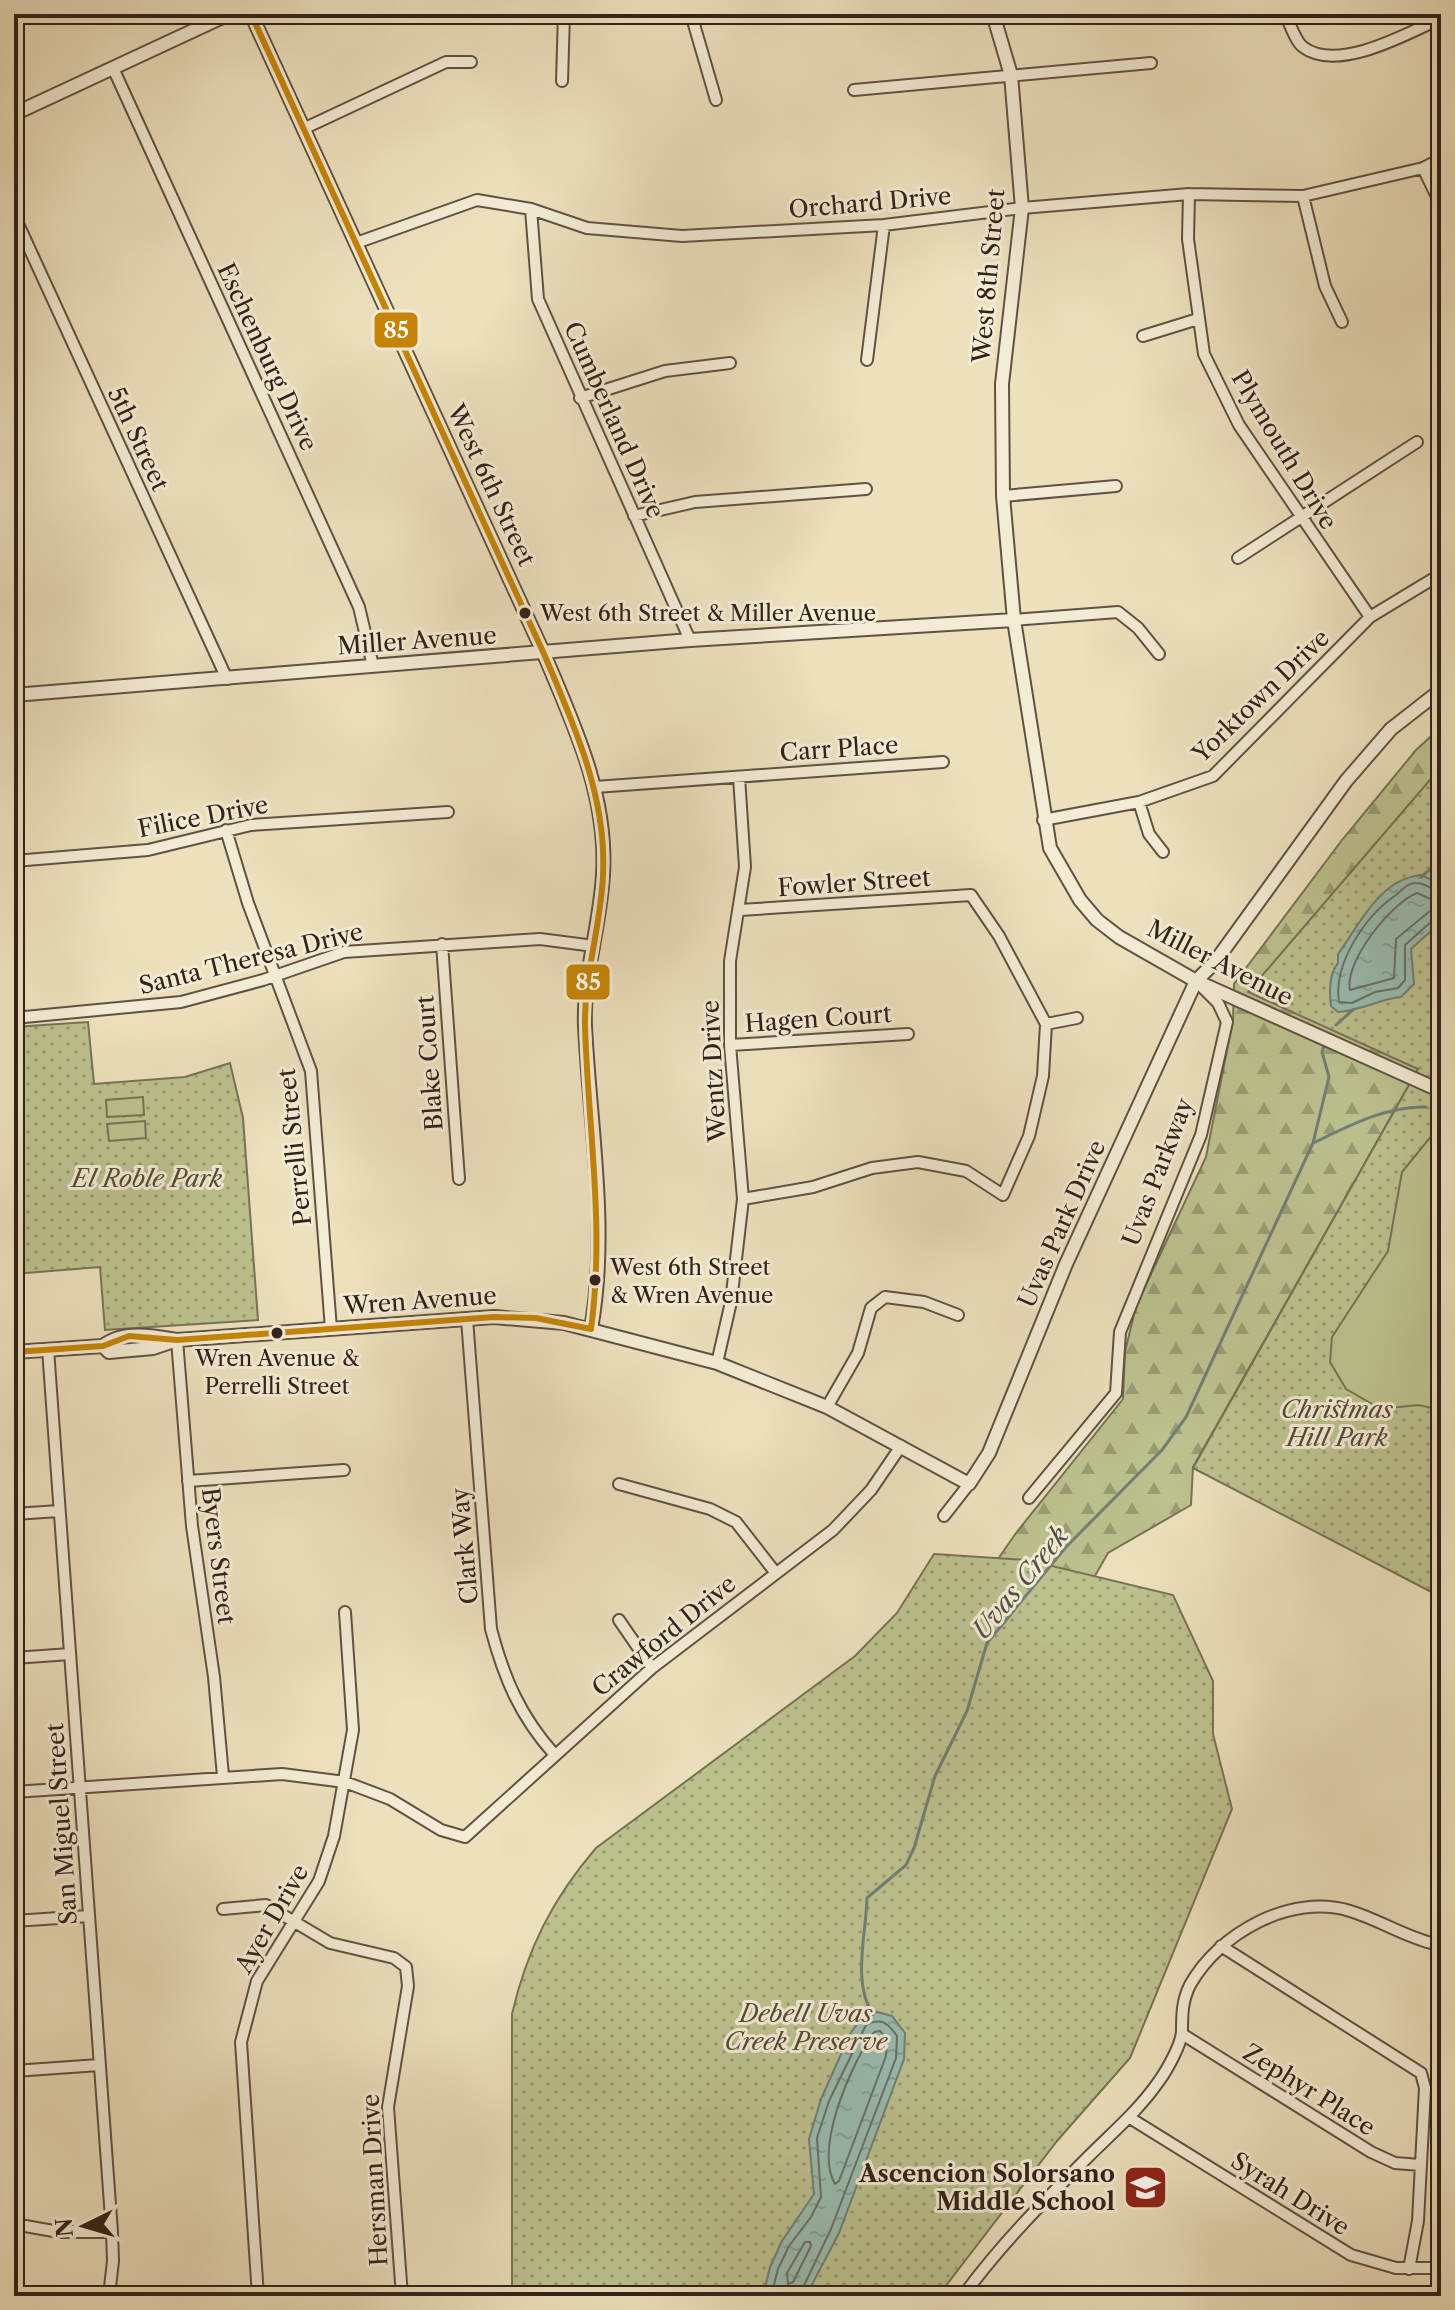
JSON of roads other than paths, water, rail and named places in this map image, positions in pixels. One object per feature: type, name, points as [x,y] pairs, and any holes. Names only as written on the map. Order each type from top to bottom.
[{"type":"street","points":[[14,114],[229,14]]},
{"type":"street","name":"West 6th Street","points":[[251,14],[544,654],[585,752],[595,787],[603,872],[585,1016],[601,1250],[591,1329]]},
{"type":"street","points":[[562,81],[564,14]]},
{"type":"street","points":[[691,14],[716,100]]},
{"type":"street","name":"West 8th Street","points":[[993,14],[1011,75],[1022,208],[1002,384],[1003,496]]},
{"type":"street","points":[[1285,14],[1302,46],[1323,56],[1344,57],[1441,18]]},
{"type":"street","points":[[303,129],[446,62],[471,62]]},
{"type":"street","points":[[854,90],[1151,63]]},
{"type":"street","name":"Eschenburg Drive","points":[[113,68],[359,607],[373,666]]},
{"type":"street","name":"Orchard Drive","points":[[356,243],[477,200],[531,209],[587,228],[682,236],[884,225],[1022,208],[1189,194],[1303,196],[1423,168],[1441,159]]},
{"type":"street","points":[[1423,168],[1441,205]]},
{"type":"street","name":"Plymouth Drive","points":[[1189,194],[1188,239],[1204,354],[1239,425],[1370,617]]},
{"type":"street","points":[[1303,196],[1325,286],[1342,322]]},
{"type":"street","name":"Cumberland Drive","points":[[531,209],[538,299],[690,640]]},
{"type":"street","name":"5th Street","points":[[14,215],[227,679]]},
{"type":"street","points":[[867,360],[884,225]]},
{"type":"street","points":[[1143,336],[1198,319]]},
{"type":"street","points":[[580,398],[665,371],[730,363]]},
{"type":"street","points":[[1238,558],[1417,442]]},
{"type":"street","points":[[1003,496],[1116,486]]},
{"type":"street","points":[[634,516],[695,502],[866,489]]},
{"type":"street","name":"Miller Avenue","points":[[1003,496],[1014,620],[1043,820],[1050,848],[1062,873],[1097,920],[1196,981],[1441,1091]]},
{"type":"street","name":"Yorktown Drive","points":[[1043,820],[1139,802],[1213,776],[1370,617],[1441,574]]},
{"type":"street","points":[[1014,620],[1118,612],[1138,628],[1159,654]]},
{"type":"street","name":"Miller Avenue","points":[[14,695],[690,640],[918,623],[1014,620]]},
{"type":"street","points":[[1196,981],[1215,962],[1346,781],[1391,729],[1441,690]]},
{"type":"street","name":"Carr Place","points":[[595,787],[943,762]]},
{"type":"street","name":"Wentz Drive","points":[[717,1363],[731,1302],[743,1199],[730,1045],[730,961],[745,867],[739,777]]},
{"type":"street","points":[[1139,802],[1149,834],[1163,852]]},
{"type":"street","name":"Filice Drive","points":[[14,861],[148,850],[251,825],[448,812]]},
{"type":"street","name":"Perrelli Street","points":[[226,830],[238,873],[311,1071],[331,1329]]},
{"type":"street","name":"Fowler Street","points":[[740,910],[971,895],[999,936],[1046,1024]]},
{"type":"street","name":"Santa Theresa Drive","points":[[14,1018],[153,1007],[276,976],[344,952],[552,939],[594,946]]},
{"type":"street","name":"Blake Court","points":[[442,944],[459,1179]]},
{"type":"street","name":"Uvas Park Drive","points":[[969,1484],[989,1453],[1066,1264],[1196,981]]},
{"type":"street","name":"Uvas Parkway","points":[[1029,1498],[1116,1393],[1120,1332],[1201,1135],[1227,1022],[1218,1003],[1196,981]]},
{"type":"street","points":[[743,1199],[813,1187],[872,1168],[918,1162],[966,1171],[1003,1195],[1029,1136],[1043,1076],[1046,1024],[1077,1018]]},
{"type":"street","name":"Hagen Court","points":[[730,1045],[908,1034]]},
{"type":"street","points":[[827,1407],[858,1353],[871,1308],[885,1297],[924,1302],[958,1315]]},
{"type":"street","name":"Wren Avenue","points":[[14,1352],[103,1346],[113,1338],[152,1335],[177,1340],[467,1319],[536,1318],[591,1329],[717,1363],[827,1407],[969,1484]]},
{"type":"street","name":"Clark Way","points":[[467,1319],[491,1629],[503,1675],[518,1707],[554,1754]]},
{"type":"street","name":"Byers Street","points":[[177,1340],[195,1552],[216,1687],[223,1776]]},
{"type":"street","name":"San Miguel Street","points":[[48,1349],[112,2232],[109,2296]]},
{"type":"street","name":"Crawford Drive","points":[[345,1782],[390,1799],[441,1830],[465,1837],[652,1668],[833,1530],[871,1490],[901,1446]]},
{"type":"street","points":[[188,1481],[344,1470]]},
{"type":"street","points":[[619,1484],[710,1509],[736,1522],[775,1572]]},
{"type":"street","points":[[944,1516],[969,1484]]},
{"type":"street","points":[[14,1514],[59,1511]]},
{"type":"street","name":"Ayer Drive","points":[[258,2296],[241,2042],[257,1981],[294,1922],[328,1858],[353,1730],[345,1612]]},
{"type":"street","points":[[619,1620],[652,1668]]},
{"type":"street","points":[[14,1658],[70,1654]]},
{"type":"street","points":[[14,1792],[282,1774],[345,1782]]},
{"type":"street","points":[[223,1909],[266,1905],[294,1922]]},
{"type":"street","points":[[963,2296],[997,2249],[1130,2118],[1160,2080],[1182,2034],[1180,2020],[1190,1986],[1221,1946],[1272,1916],[1319,1908],[1347,1910],[1413,1939],[1435,1944]]},
{"type":"street","points":[[14,1921],[89,1916]]},
{"type":"street","name":"Hersman Drive","points":[[294,1922],[330,1943],[394,1958],[406,1967],[408,1986],[388,2107],[402,2296]]},
{"type":"street","points":[[1221,1946],[1421,2073],[1425,2088],[1418,2221],[1409,2269]]},
{"type":"street","name":"Zephyr Place","points":[[1182,2034],[1371,2152],[1395,2163],[1420,2165]]},
{"type":"street","points":[[14,2071],[99,2065]]},
{"type":"street","name":"Syrah Drive","points":[[1130,2118],[1351,2255],[1409,2269],[1441,2268]]},
{"type":"street","points":[[14,2224],[59,2232],[112,2232]]},
{"type":"water","points":[[1422,875],[1441,885],[1441,922],[1411,949],[1414,984],[1401,997],[1338,1012],[1331,1006],[1330,989],[1338,954],[1383,893],[1407,878]]},
{"type":"water","points":[[877,2012],[892,2016],[905,2033],[904,2059],[839,2233],[806,2296],[763,2296],[770,2267],[782,2241],[814,2194],[809,2139],[821,2099],[850,2034],[862,2017]]},
{"type":"waterway","name":"Uvas Creek","points":[[1421,877],[1441,860]]},
{"type":"waterway","name":"Uvas Creek","points":[[1336,1025],[1354,1009]]},
{"type":"waterway","name":"Uvas Creek","points":[[873,2015],[863,1988],[862,1973],[867,1898],[906,1865],[935,1776],[967,1711],[987,1643],[1066,1547],[1162,1450],[1186,1417],[1313,1143],[1329,1077],[1322,1052],[1324,1046]]},
{"type":"waterway","points":[[1313,1143],[1382,1113],[1426,1107]]},
{"type":"place","name":"West 6th Street & Miller Avenue","points":[[525,613]]},
{"type":"place","name":"West 6th Street & Wren Avenue","points":[[595,1280]]},
{"type":"place","name":"Wren Avenue & Perrelli Street","points":[[277,1333]]},
{"type":"place","name":"Ascencion Solorsano Middle School","points":[[1146,2188]]},
{"type":"park label","name":"El Roble Park","points":[[147,1179]]},
{"type":"park label","name":"Christmas Hill Park","points":[[1337,1424]]},
{"type":"park label","name":"Debell Uvas Creek Preserve","points":[[806,2028]]}]
